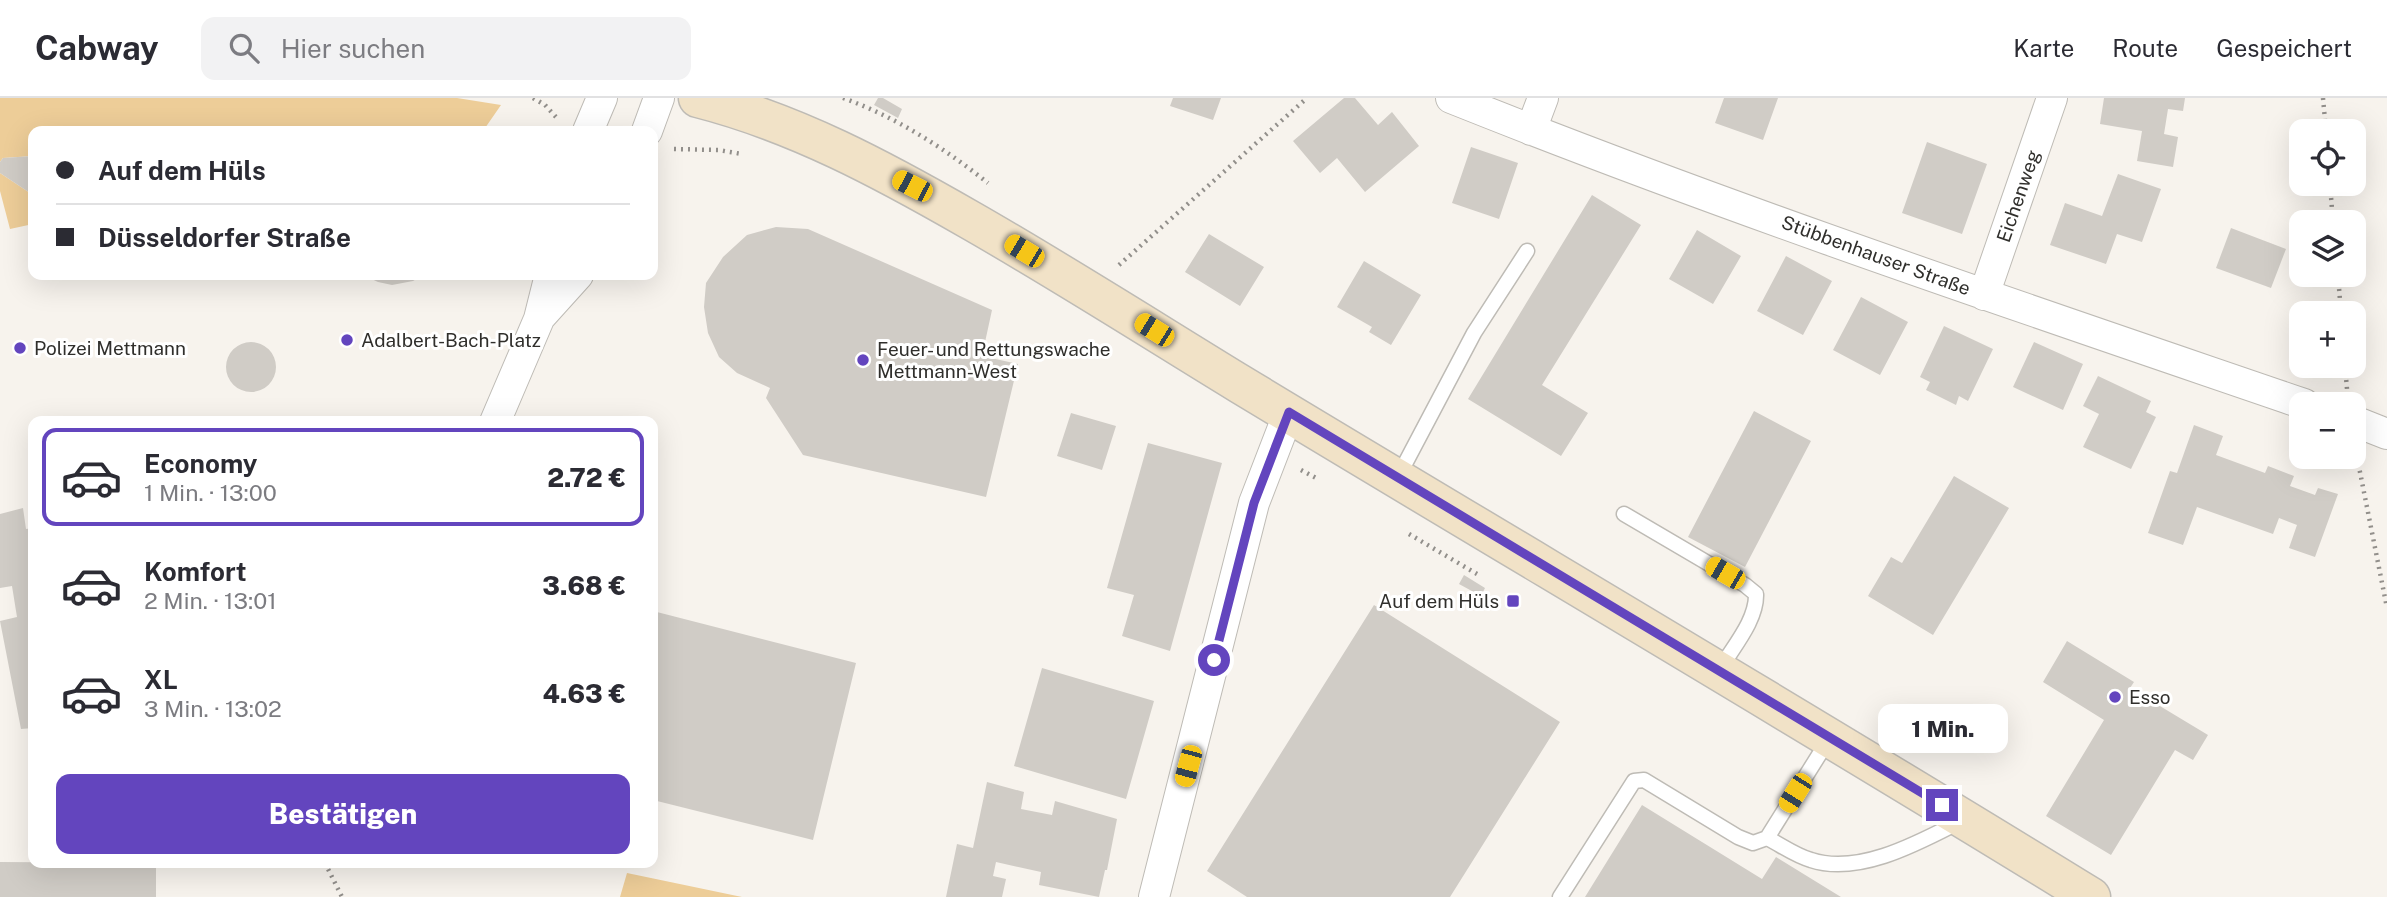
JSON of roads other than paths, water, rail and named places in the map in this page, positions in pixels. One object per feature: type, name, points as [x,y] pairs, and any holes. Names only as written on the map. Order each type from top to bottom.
[{"type":"main road","points":[[698,98],[754,114],[832,146],[912,186],[1090,290],[2091,897]]},
{"type":"street","points":[[576,126],[601,98]]},
{"type":"street","points":[[649,126],[659,98]]},
{"type":"street","name":"Stübbenhauser Straße","points":[[1451,98],[1531,130],[1984,295],[2289,399]]},
{"type":"street","points":[[1531,130],[1543,98]]},
{"type":"street","name":"Eichenweg","points":[[1984,295],[2052,98]]},
{"type":"street","points":[[498,416],[539,319],[549,280]]},
{"type":"street","points":[[539,319],[574,280]]},
{"type":"street","points":[[1154,897],[1254,503],[1289,412]]},
{"type":"street","points":[[2366,426],[2387,434]]},
{"type":"lane","points":[[1397,478],[1474,333],[1527,251]]},
{"type":"lane","points":[[1624,514],[1756,594],[1756,602],[1747,624],[1720,670]]},
{"type":"lane","points":[[1560,897],[1634,781],[1644,780],[1738,837],[1753,842],[1767,838],[1830,737]]},
{"type":"lane","points":[[1767,838],[1812,861],[1849,864],[1906,849],[1965,819]]},
{"type":"place","name":"Adalbert-Bach-Platz","points":[[347,340]]},
{"type":"place","name":"Polizei Mettmann","points":[[20,348]]},
{"type":"place","name":"Feuer- und Rettungswache Mettmann-West","points":[[863,360]]},
{"type":"place","name":"Auf dem Hüls","points":[[1513,601]]},
{"type":"place","name":"Esso","points":[[2115,697]]}]
